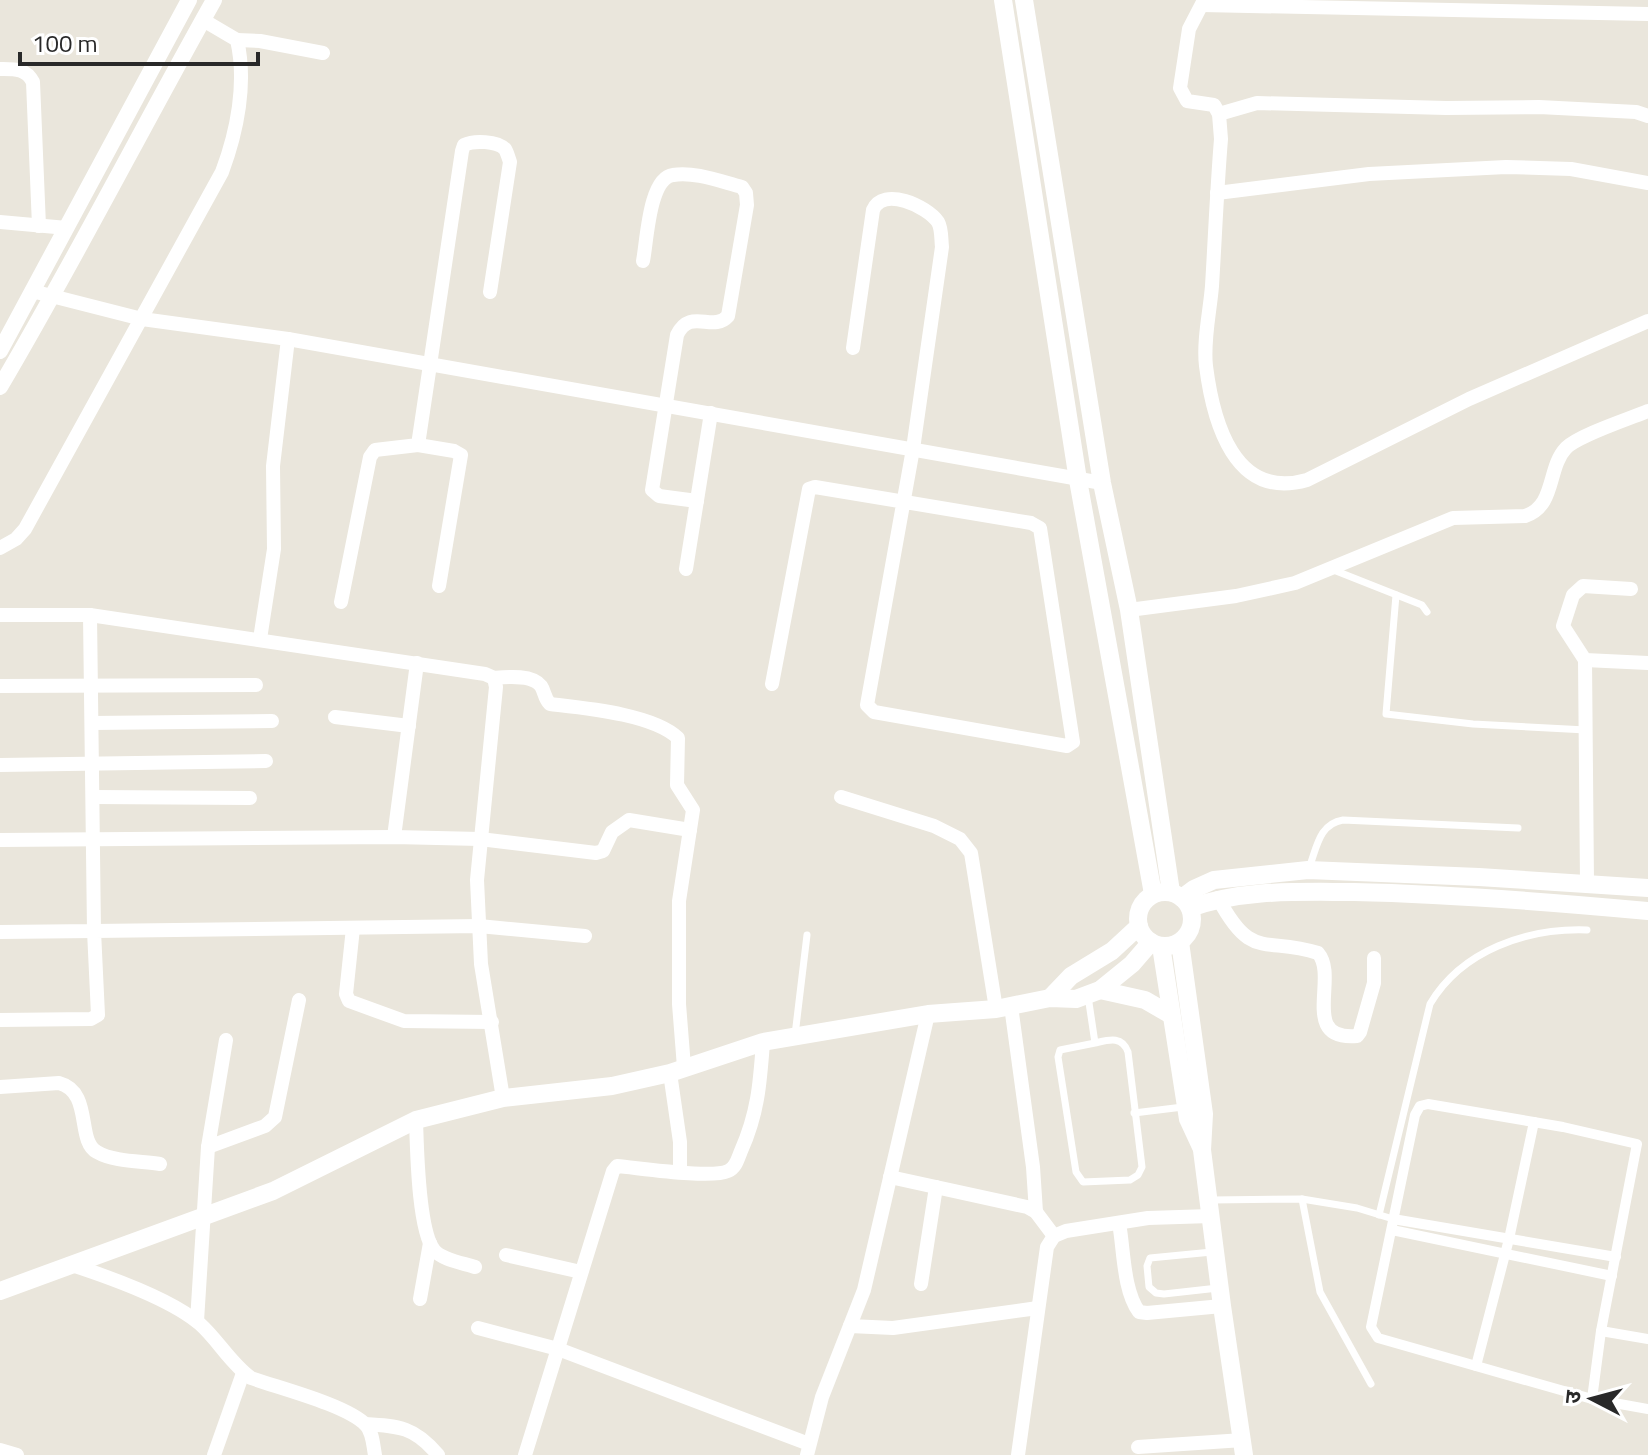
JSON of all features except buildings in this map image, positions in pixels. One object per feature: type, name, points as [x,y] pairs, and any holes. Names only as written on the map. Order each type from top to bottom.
[{"type":"main road","points":[[1003,0],[1078,480],[1174,898],[1191,927],[1180,942],[1204,1114],[1202,1150],[1243,1448]]},
{"type":"main road","points":[[1024,0],[1102,483],[1129,610],[1174,898]]},
{"type":"main road","points":[[1202,1150],[1188,1119],[1156,944],[1143,935],[1139,926],[1140,908],[1174,898],[1214,880],[1308,870],[1648,888]]},
{"type":"main road","points":[[1174,898],[1218,898],[1274,892],[1423,893],[1648,911]]},
{"type":"main road","points":[[1050,998],[1071,976],[1112,951],[1139,926]]},
{"type":"main road","points":[[0,1291],[273,1191],[416,1120],[503,1098],[612,1086],[677,1070],[763,1042],[928,1014],[1004,1008],[1050,998],[1076,999],[1094,993],[1156,944],[1180,942]]},
{"type":"main road","points":[[1094,993],[1145,1000],[1171,1015]]},
{"type":"street","points":[[2,343],[189,0]]},
{"type":"street","points":[[0,387],[53,297],[214,0]]},
{"type":"street","points":[[1648,14],[1203,2],[1189,29],[1180,88],[1187,101],[1214,105],[1219,114],[1221,139],[1206,363],[1217,416],[1229,449],[1246,470],[1264,481],[1280,485],[1307,480],[1469,399],[1648,321]]},
{"type":"street","points":[[203,20],[237,40],[260,41],[323,53]]},
{"type":"street","points":[[0,548],[16,539],[25,529],[222,172],[235,139],[241,60],[237,40]]},
{"type":"street","points":[[0,60],[0,69],[27,72],[33,82],[39,226]]},
{"type":"street","points":[[1219,114],[1257,103],[1539,107],[1636,112],[1648,116]]},
{"type":"street","points":[[418,445],[462,151],[464,145],[470,142],[497,145],[506,150],[510,162],[490,292]]},
{"type":"street","points":[[1217,193],[1369,174],[1506,167],[1571,169],[1648,183]]},
{"type":"street","points":[[643,261],[654,198],[658,185],[664,179],[672,175],[691,176],[742,187],[747,205],[728,316],[719,322],[688,322],[677,335],[652,490],[659,496],[697,501]]},
{"type":"street","points":[[772,684],[809,489],[815,487],[904,502],[1031,523],[1040,528],[1073,742],[1067,746],[874,712],[867,705],[904,502],[913,449],[942,247],[937,219],[895,198],[876,202],[873,210],[853,348]]},
{"type":"street","points":[[0,222],[67,228]]},
{"type":"street","points":[[32,291],[142,319],[288,339],[1102,483]]},
{"type":"street","points":[[260,639],[274,549],[273,466],[288,339]]},
{"type":"street","points":[[1129,610],[1295,583],[1453,518],[1525,516],[1536,512],[1543,505],[1560,455],[1570,444],[1648,411]]},
{"type":"street","points":[[686,569],[711,413]]},
{"type":"street","points":[[341,602],[370,457],[375,450],[385,447],[418,445],[461,455],[439,586]]},
{"type":"street","points":[[1587,883],[1585,660],[1563,626],[1573,595],[1583,586],[1631,589]]},
{"type":"street","points":[[0,615],[90,615],[417,663],[494,678],[512,676],[534,681],[541,686],[545,700],[550,704],[636,719],[673,733],[679,745],[677,785],[693,810],[679,901],[677,1070],[680,1171]]},
{"type":"street","points":[[0,1020],[91,1019],[98,1015],[90,615]]},
{"type":"street","points":[[1585,660],[1648,663]]},
{"type":"street","points":[[394,837],[417,663]]},
{"type":"street","points":[[494,678],[496,687],[477,880],[481,964],[503,1098]]},
{"type":"street","points":[[0,686],[256,685]]},
{"type":"street","points":[[335,717],[409,726]]},
{"type":"street","points":[[92,723],[272,721]]},
{"type":"street","points":[[0,765],[266,761]]},
{"type":"street","points":[[93,797],[250,798]]},
{"type":"street","points":[[841,797],[934,826],[960,839],[971,853],[1033,1167],[1036,1212]]},
{"type":"street","points":[[0,840],[394,837],[480,839],[596,853],[603,851],[612,832],[629,820],[690,830]]},
{"type":"street","points":[[1218,898],[1230,921],[1252,940],[1262,945],[1318,953],[1325,964],[1324,1018],[1334,1033],[1350,1037],[1360,1032],[1374,983],[1374,958]]},
{"type":"street","points":[[0,932],[479,926],[585,936]]},
{"type":"street","points":[[353,928],[346,994],[349,1001],[404,1021],[492,1022]]},
{"type":"street","points":[[208,1147],[265,1126],[275,1117],[299,1000]]},
{"type":"street","points":[[478,1328],[558,1349],[808,1450],[822,1397],[864,1290],[928,1014]]},
{"type":"street","points":[[197,1321],[208,1147],[226,1040]]},
{"type":"street","points":[[525,1455],[613,1171],[617,1166],[718,1173],[734,1168],[753,1126],[763,1042]]},
{"type":"street","points":[[0,1087],[59,1083],[68,1086],[78,1099],[92,1148],[98,1153],[160,1164]]},
{"type":"street","points":[[1592,1399],[1601,1331],[1642,1145],[1534,1122],[1428,1104],[1420,1106],[1415,1115],[1371,1327],[1373,1332],[1378,1338],[1592,1399],[1648,1409]]},
{"type":"street","points":[[416,1120],[421,1193],[430,1243],[420,1299]]},
{"type":"street","points":[[1476,1366],[1509,1239],[1534,1122]]},
{"type":"street","points":[[890,1177],[1027,1207],[1036,1212],[1054,1236]]},
{"type":"street","points":[[921,1284],[936,1187]]},
{"type":"street","points":[[1018,1455],[1047,1247],[1054,1236],[1066,1231],[1210,1208]]},
{"type":"street","points":[[1119,1223],[1129,1287],[1139,1312],[1221,1297]]},
{"type":"street","points":[[1393,1224],[1616,1257]]},
{"type":"street","points":[[1393,1224],[1612,1276]]},
{"type":"street","points":[[430,1243],[439,1254],[475,1267]]},
{"type":"street","points":[[506,1255],[581,1272]]},
{"type":"street","points":[[69,1264],[107,1277],[185,1313],[197,1321],[251,1378],[345,1411],[365,1424],[372,1435],[375,1455]]},
{"type":"street","points":[[850,1326],[893,1328],[1038,1308]]},
{"type":"street","points":[[1601,1331],[1648,1339]]},
{"type":"street","points":[[214,1455],[243,1373]]},
{"type":"street","points":[[365,1424],[401,1426],[414,1432],[438,1455]]},
{"type":"street","points":[[1138,1447],[1243,1448]]},
{"type":"street","points":[[0,1450],[17,1455]]},
{"type":"lane","points":[[1329,568],[1422,605],[1427,612]]},
{"type":"lane","points":[[1396,595],[1386,714],[1473,724],[1586,730]]},
{"type":"lane","points":[[1308,870],[1324,830],[1331,822],[1518,828]]},
{"type":"lane","points":[[1379,1215],[1426,1019],[1439,989],[1462,966],[1505,941],[1565,929],[1587,930]]},
{"type":"lane","points":[[795,1037],[807,935]]},
{"type":"lane","points":[[1094,993],[1095,1043]]},
{"type":"lane","points":[[1112,1040],[1125,1044],[1143,1158],[1138,1175],[1130,1180],[1091,1184],[1078,1179],[1058,1057],[1065,1047],[1095,1043],[1112,1040]]},
{"type":"lane","points":[[1134,1113],[1186,1107]]},
{"type":"lane","points":[[1302,1199],[1320,1292],[1371,1384]]},
{"type":"lane","points":[[1210,1208],[1302,1199],[1357,1208],[1379,1215],[1393,1224]]},
{"type":"lane","points":[[1216,1252],[1150,1258],[1147,1266],[1149,1287],[1156,1293],[1221,1297]]}]
